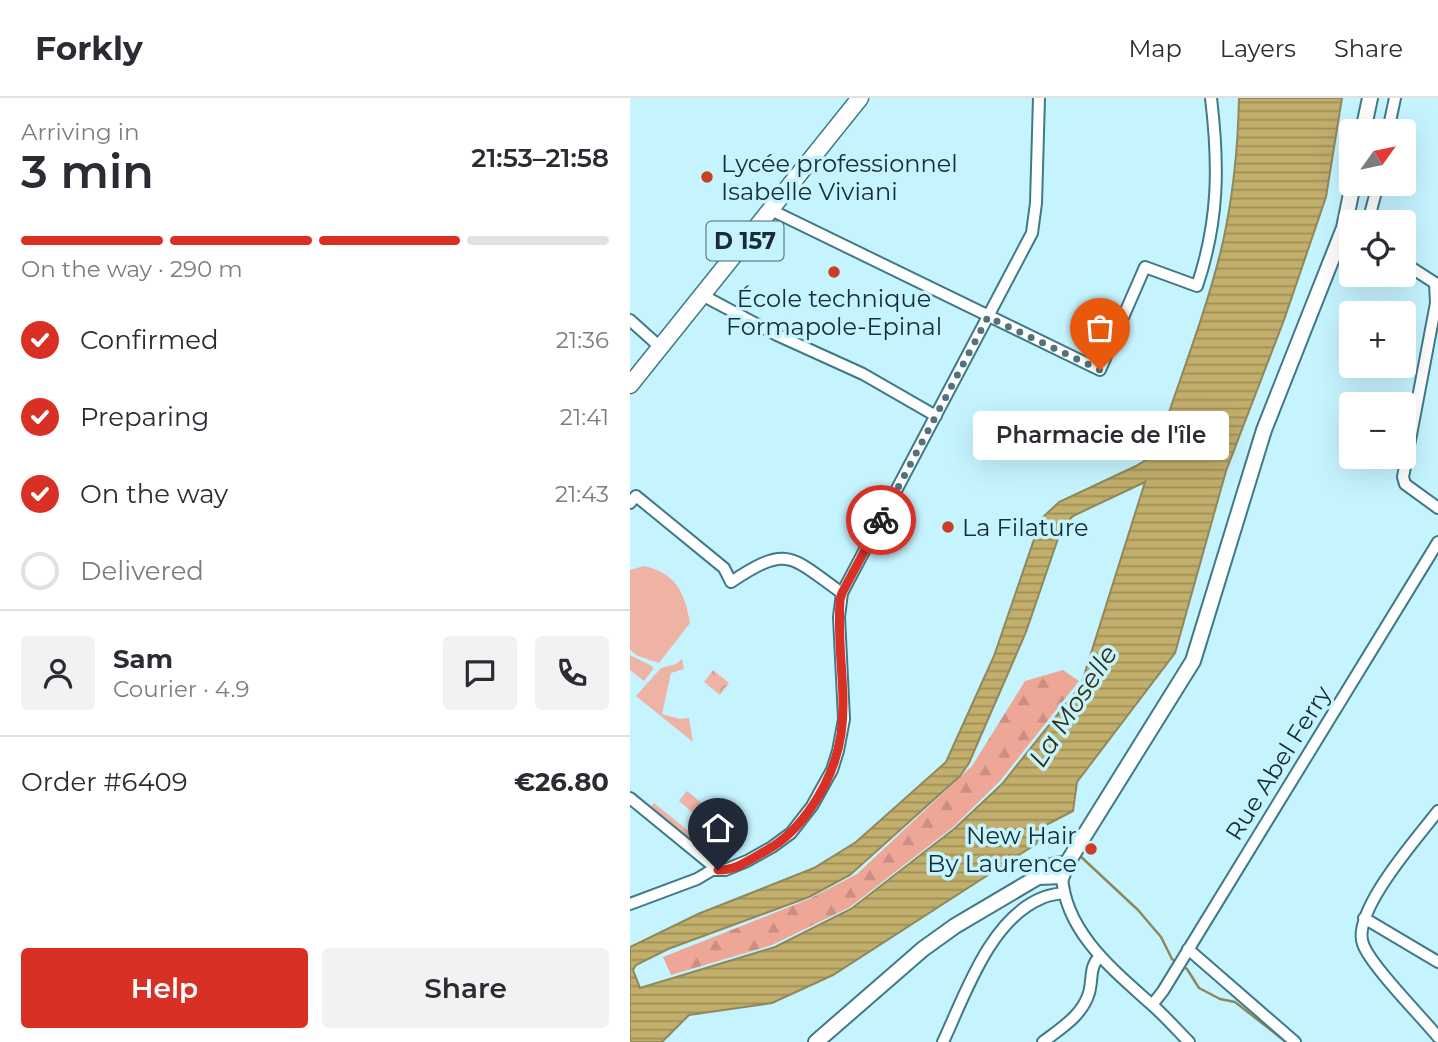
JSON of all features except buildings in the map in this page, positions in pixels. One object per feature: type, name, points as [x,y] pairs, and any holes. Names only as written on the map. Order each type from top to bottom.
[{"type":"main road","name":"D 157","points":[[630,385],[860,98]]},
{"type":"street","points":[[630,904],[718,870],[725,870],[772,847],[791,833],[824,787],[838,751],[844,719],[839,617],[842,593],[1035,225],[1039,98]]},
{"type":"street","points":[[771,210],[1100,370],[1145,267],[1197,286],[1214,218],[1217,186],[1216,137],[1211,98]]},
{"type":"street","points":[[1366,119],[1370,98]]},
{"type":"street","points":[[1391,119],[1395,98]]},
{"type":"street","points":[[1189,1042],[1100,956],[1078,925],[1063,893],[1064,870],[1193,662],[1264,430],[1339,251]]},
{"type":"street","points":[[1416,270],[1437,282],[1436,303],[1404,477],[1405,484],[1438,508]]},
{"type":"street","points":[[702,295],[778,335],[863,374],[936,416]]},
{"type":"street","points":[[630,320],[660,347]]},
{"type":"street","points":[[630,503],[636,496],[724,568],[731,582],[768,560],[781,557],[797,562],[842,593]]},
{"type":"street","name":"Rue Abel Ferry","points":[[1152,1004],[1438,542]]},
{"type":"street","points":[[630,798],[718,870]]},
{"type":"street","points":[[1438,811],[1371,901],[1364,918],[1362,943],[1375,964],[1438,1037]]},
{"type":"street","points":[[816,1042],[923,949],[955,926],[1038,877],[1064,870]]},
{"type":"street","points":[[943,1042],[991,942],[1026,906],[1043,897],[1063,893]]},
{"type":"street","points":[[1364,918],[1438,962]]},
{"type":"street","points":[[1188,949],[1295,1042]]},
{"type":"street","points":[[1044,1042],[1076,1017],[1083,1007],[1088,994],[1091,968],[1100,956]]},
{"type":"green space","points":[[644,566],[664,574],[677,586],[685,602],[690,623],[659,663],[638,656],[630,650],[630,570]]},
{"type":"green space","points":[[630,655],[652,666],[653,669],[644,681],[630,670]]},
{"type":"green space","points":[[682,659],[684,669],[671,673],[662,714],[680,719],[689,718],[693,742],[636,696],[661,668],[676,664]]},
{"type":"green space","points":[[713,670],[729,683],[720,695],[704,682]]},
{"type":"green space","points":[[1063,670],[1079,681],[1000,781],[953,827],[850,907],[772,945],[671,975],[663,957],[809,899],[857,874],[972,766],[1025,681]]},
{"type":"green space","points":[[687,791],[709,809],[700,819],[679,801]]},
{"type":"green space","points":[[654,803],[728,863],[718,864],[650,808]]},
{"type":"water","name":"La Moselle","points":[[1239,98],[1342,98],[1326,197],[1284,320],[1226,471],[1175,653],[1077,782],[1073,811],[1044,826],[1036,844],[833,975],[772,1003],[689,1015],[662,1042],[630,1042],[630,947],[698,914],[814,868],[856,842],[946,762],[994,656],[1041,519],[1059,502],[1136,466],[1155,454],[1199,325],[1222,246],[1232,191]],"holes":[[[1145,482],[1081,685],[1002,784],[954,829],[851,909],[775,947],[640,988],[633,970],[636,965],[668,949],[809,897],[850,875],[960,776],[969,763],[1026,632],[1062,527],[1073,516]]]},
{"type":"waterway","points":[[1078,854],[1138,910],[1161,937],[1176,962]]},
{"type":"waterway","points":[[1181,965],[1187,969],[1199,988],[1220,999],[1235,1002],[1286,1042]]},
{"type":"way so far","points":[[881,520],[988,317],[1100,370]]},
{"type":"place","name":"Lycée professionnel Isabelle Viviani","points":[[707,177]]},
{"type":"place","name":"École technique Formapole-Epinal","points":[[834,272]]},
{"type":"place","name":"Pharmacie de l'île","points":[[1100,370]]},
{"type":"place","name":"La Filature","points":[[948,527]]},
{"type":"place","name":"New Hair By Laurence","points":[[1091,849]]},
{"type":"route","points":[[718,870],[747,861],[791,833],[803,820],[832,770],[844,719],[840,600],[881,520]]}]
